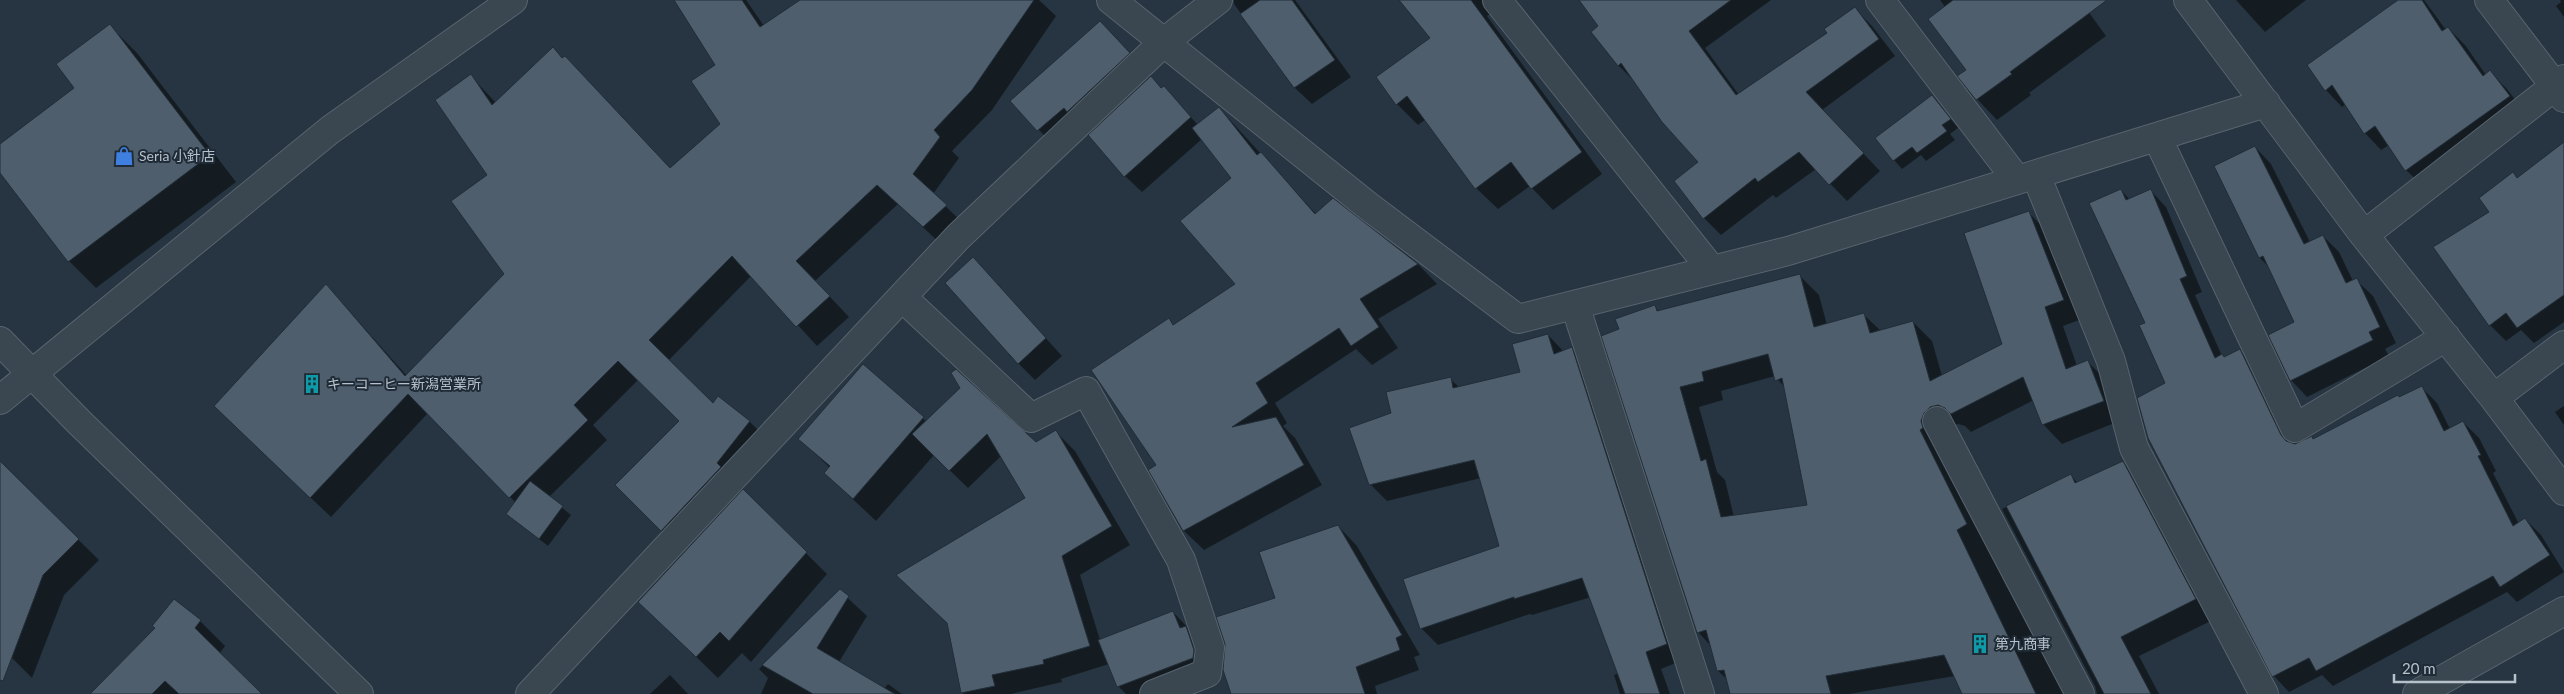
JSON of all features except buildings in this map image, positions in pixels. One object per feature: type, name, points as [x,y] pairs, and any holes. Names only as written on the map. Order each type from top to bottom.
[{"type":"street","points":[[0,400],[330,130],[513,0]]},
{"type":"street","points":[[1111,0],[1368,206],[1518,319],[1788,251],[2266,103]]},
{"type":"street","points":[[530,694],[958,237],[1164,42],[1218,0]]},
{"type":"street","points":[[1497,0],[1712,270]]},
{"type":"street","points":[[1880,0],[2026,177],[2111,361],[2134,448],[2264,694]]},
{"type":"street","points":[[2188,0],[2364,235],[2494,398],[2564,491]]},
{"type":"street","points":[[2364,235],[2561,88],[2489,0]]},
{"type":"street","points":[[2157,137],[2295,428],[2446,338]]},
{"type":"street","points":[[902,297],[1032,418],[1086,391],[1181,560],[1210,648],[1208,673],[1154,694]]},
{"type":"street","points":[[1575,305],[1700,694]]},
{"type":"street","points":[[0,341],[34,373],[78,422],[359,694]]},
{"type":"street","points":[[2494,398],[2564,345]]},
{"type":"street","points":[[1937,421],[2080,694]]},
{"type":"street","points":[[2417,694],[2564,610]]},
{"type":"place","name":"Seria 小針店","points":[[124,156]]},
{"type":"place","name":"キーコーヒー新潟営業所","points":[[312,384]]},
{"type":"place","name":"第九商事","points":[[1980,644]]}]
